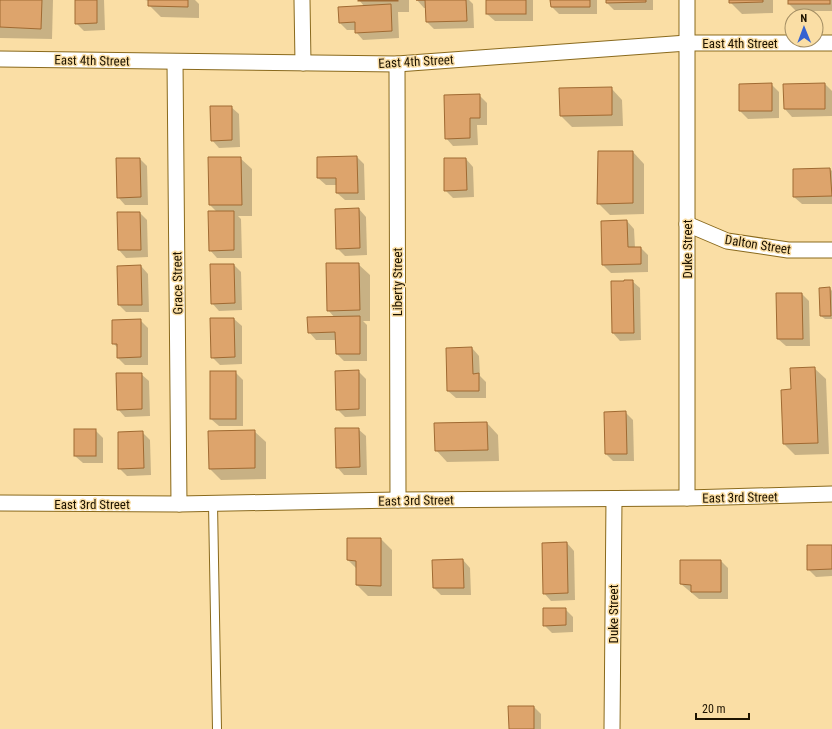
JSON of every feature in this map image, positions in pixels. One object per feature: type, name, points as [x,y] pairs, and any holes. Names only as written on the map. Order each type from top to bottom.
[{"type":"street","points":[[302,0],[303,63]]},
{"type":"street","name":"Duke Street","points":[[687,0],[687,498]]},
{"type":"street","name":"East 4th Street","points":[[0,59],[397,64],[687,43],[832,42]]},
{"type":"street","name":"Grace Street","points":[[175,62],[179,504]]},
{"type":"street","name":"Liberty Street","points":[[397,64],[398,500]]},
{"type":"street","name":"Dalton Street","points":[[687,224],[727,241],[788,250],[832,250]]},
{"type":"street","name":"East 3rd Street","points":[[0,503],[213,504],[398,500],[687,498],[832,494]]},
{"type":"street","name":"Duke Street","points":[[612,729],[614,499]]},
{"type":"lane","points":[[213,504],[217,729]]},
{"type":"building","points":[[0,0],[42,0],[41,29],[0,27]]},
{"type":"building","points":[[75,0],[97,0],[97,23],[75,24]]},
{"type":"building","points":[[148,0],[188,0],[188,7],[148,6]]},
{"type":"building","points":[[398,0],[398,1],[358,1]]},
{"type":"building","points":[[425,0],[466,0],[467,21],[426,22]]},
{"type":"building","points":[[486,0],[526,0],[526,14],[486,14]]},
{"type":"building","points":[[550,0],[590,0],[590,7],[551,7]]},
{"type":"building","points":[[606,0],[646,0],[646,2],[606,3]]},
{"type":"building","points":[[729,0],[763,0],[763,2],[729,3]]},
{"type":"building","points":[[788,0],[830,0],[830,4],[788,4]]},
{"type":"building","points":[[391,4],[392,31],[355,33],[355,22],[339,23],[338,7]]},
{"type":"building","points":[[772,83],[772,111],[739,111],[739,84]]},
{"type":"building","points":[[825,83],[825,109],[784,109],[783,84]]},
{"type":"building","points":[[612,87],[612,115],[560,116],[559,88]]},
{"type":"building","points":[[480,94],[480,118],[470,118],[470,138],[445,139],[444,95]]},
{"type":"building","points":[[210,106],[232,106],[232,140],[211,141]]},
{"type":"building","points":[[598,151],[633,151],[633,203],[597,204]]},
{"type":"building","points":[[357,156],[358,193],[336,193],[336,178],[317,178],[317,157]]},
{"type":"building","points":[[208,157],[241,157],[242,205],[209,205]]},
{"type":"building","points":[[116,158],[140,158],[141,197],[117,198]]},
{"type":"building","points":[[444,158],[466,158],[467,190],[444,191]]},
{"type":"building","points":[[830,168],[832,196],[793,197],[793,169]]},
{"type":"building","points":[[359,208],[360,248],[336,249],[335,209]]},
{"type":"building","points":[[208,211],[234,211],[234,250],[209,251]]},
{"type":"building","points":[[117,212],[140,212],[141,250],[118,250]]},
{"type":"building","points":[[627,220],[628,247],[641,247],[641,264],[602,265],[601,221]]},
{"type":"building","points":[[326,263],[359,263],[360,310],[327,311]]},
{"type":"building","points":[[210,264],[234,264],[235,303],[211,304]]},
{"type":"building","points":[[141,265],[142,305],[118,305],[117,266]]},
{"type":"building","points":[[633,280],[634,333],[612,333],[611,281]]},
{"type":"building","points":[[830,287],[831,316],[820,316],[819,288]]},
{"type":"building","points":[[776,293],[802,293],[803,339],[777,339]]},
{"type":"building","points":[[360,316],[360,354],[336,354],[335,332],[308,333],[307,317]]},
{"type":"building","points":[[210,318],[234,318],[235,357],[211,358]]},
{"type":"building","points":[[141,319],[141,357],[117,358],[117,344],[112,344],[112,320]]},
{"type":"building","points":[[472,347],[473,374],[479,373],[479,391],[447,391],[446,348]]},
{"type":"building","points":[[815,367],[818,443],[783,444],[781,390],[791,389],[790,368]]},
{"type":"building","points":[[359,370],[359,409],[336,410],[335,371]]},
{"type":"building","points":[[210,371],[236,371],[236,419],[210,419]]},
{"type":"building","points":[[116,373],[142,373],[142,409],[117,410]]},
{"type":"building","points":[[626,411],[627,454],[605,454],[604,412]]},
{"type":"building","points":[[487,422],[488,450],[435,451],[434,423]]},
{"type":"building","points":[[335,428],[359,428],[360,467],[336,468]]},
{"type":"building","points":[[74,429],[96,429],[96,456],[74,456]]},
{"type":"building","points":[[255,430],[255,468],[209,469],[208,431]]},
{"type":"building","points":[[143,431],[144,468],[118,469],[118,432]]},
{"type":"building","points":[[347,538],[381,538],[381,586],[356,585],[356,561],[347,560]]},
{"type":"building","points":[[567,542],[568,593],[543,594],[542,543]]},
{"type":"building","points":[[807,545],[832,545],[832,569],[807,570]]},
{"type":"building","points":[[463,559],[464,588],[433,588],[432,560]]},
{"type":"building","points":[[680,560],[721,560],[721,592],[691,592],[691,585],[680,584]]},
{"type":"building","points":[[543,608],[566,608],[566,625],[543,626]]},
{"type":"building","points":[[508,706],[534,706],[534,729],[509,729]]}]
